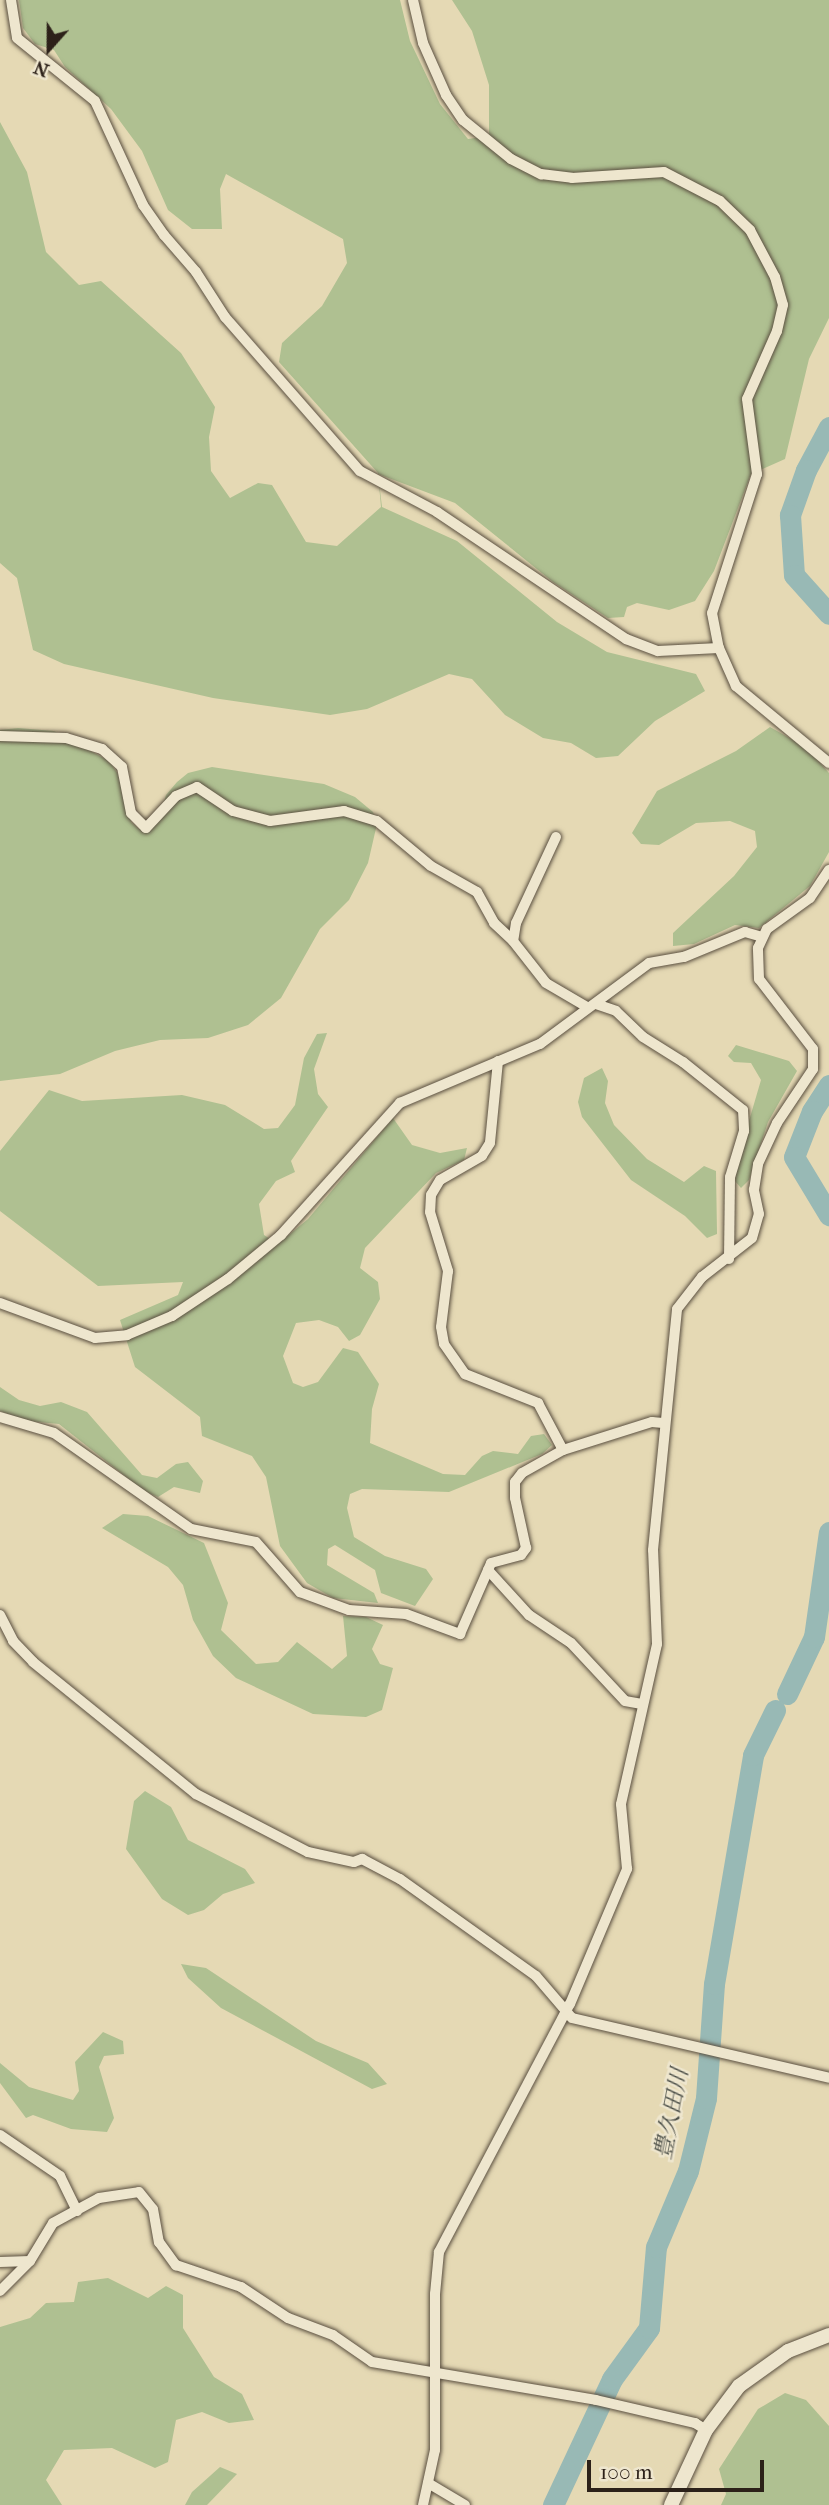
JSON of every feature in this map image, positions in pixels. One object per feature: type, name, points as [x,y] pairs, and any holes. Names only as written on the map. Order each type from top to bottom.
[{"type":"main road","points":[[671,2505],[706,2430],[732,2394],[763,2365],[829,2335]]},
{"type":"street","points":[[10,0],[17,38],[95,101],[143,205],[164,235],[196,272],[225,317],[360,471],[437,512],[626,639],[657,651],[719,648]]},
{"type":"street","points":[[413,0],[423,43],[446,95],[481,137],[541,174],[572,178],[664,172],[720,201],[750,230],[775,277],[783,305],[777,331],[747,399],[757,474],[714,599],[719,648],[736,686],[829,763]]},
{"type":"street","points":[[0,736],[66,738],[102,749],[122,767],[131,813],[146,828],[176,796],[197,787],[233,811],[270,821],[317,811],[360,814],[377,821],[431,866],[477,891],[494,923],[513,941],[546,983],[592,1005],[616,1012],[643,1037],[715,1085],[743,1110],[744,1132],[730,1177],[729,1259]]},
{"type":"street","points":[[513,941],[516,923],[556,837]]},
{"type":"street","points":[[424,2505],[435,2450],[435,2294],[439,2252],[566,2011],[626,1869],[621,1804],[657,1644],[651,1584],[663,1423],[677,1309],[702,1278],[752,1238],[758,1224],[754,1189],[758,1164],[815,1059],[804,1035],[759,979],[756,962],[762,937],[810,898],[829,870]]},
{"type":"street","points":[[0,1303],[94,1338],[127,1335],[172,1316],[228,1279],[281,1235],[393,1107],[558,1034],[649,963],[684,957],[745,932],[762,937]]},
{"type":"street","points":[[498,1061],[490,1143],[482,1156],[440,1180],[431,1195],[430,1212],[448,1271],[441,1327],[444,1345],[465,1374],[538,1403],[563,1450]]},
{"type":"street","points":[[0,1417],[54,1433],[191,1529],[256,1542],[266,1549],[292,1586],[332,1605],[365,1613],[396,1611],[460,1634],[488,1570],[499,1558],[515,1558],[526,1548],[515,1482],[530,1467],[563,1450],[652,1422],[663,1423]]},
{"type":"street","points":[[488,1570],[529,1615],[570,1643],[625,1701],[642,1704]]},
{"type":"street","points":[[0,1615],[13,1641],[33,1662],[196,1794],[308,1852],[354,1862],[362,1859],[400,1878],[525,1967],[566,2011],[582,2022],[699,2051],[829,2078]]},
{"type":"street","points":[[0,2135],[60,2176],[77,2211]]},
{"type":"street","points":[[0,2291],[30,2261],[44,2232],[113,2193],[139,2192],[153,2209],[165,2253],[176,2264],[241,2287],[288,2318],[333,2335],[372,2361],[601,2401],[695,2423],[706,2430]]},
{"type":"street","points":[[0,2262],[30,2261]]},
{"type":"street","points":[[428,2483],[465,2505]]},
{"type":"green space","points":[[19,0],[400,0],[410,41],[440,104],[468,139],[489,136],[489,85],[472,31],[452,0],[829,0],[829,318],[809,359],[785,459],[751,474],[714,571],[695,601],[669,610],[637,603],[627,607],[624,617],[608,618],[553,582],[455,503],[378,474],[279,362],[282,343],[322,306],[347,263],[343,239],[226,174],[220,189],[222,229],[192,229],[168,210],[142,151],[111,109],[65,67],[54,50],[35,44],[23,28]]},
{"type":"green space","points":[[0,122],[27,172],[46,252],[79,285],[101,281],[181,353],[215,407],[209,437],[211,471],[230,498],[258,483],[272,485],[306,542],[337,546],[381,507],[378,477],[382,507],[457,541],[557,622],[607,652],[696,674],[705,691],[655,721],[618,756],[596,758],[571,743],[543,738],[505,715],[472,679],[449,674],[367,709],[330,715],[213,698],[64,664],[33,650],[17,578],[0,563]]},
{"type":"green space","points":[[770,727],[807,748],[829,773],[829,852],[810,886],[759,928],[735,925],[694,944],[673,946],[673,933],[734,876],[757,847],[755,831],[730,821],[696,823],[659,845],[641,844],[632,833],[657,791],[736,751]]},
{"type":"green space","points":[[18,728],[54,731],[109,761],[118,774],[131,822],[139,829],[149,829],[158,823],[166,795],[177,782],[188,773],[212,767],[324,784],[355,797],[373,812],[377,824],[368,863],[349,900],[320,929],[281,998],[248,1025],[208,1038],[160,1040],[115,1051],[60,1074],[0,1081],[0,730]]},
{"type":"green space","points":[[327,1033],[314,1069],[318,1094],[328,1107],[291,1161],[295,1172],[276,1181],[259,1204],[264,1235],[278,1244],[308,1219],[393,1118],[412,1145],[440,1153],[467,1148],[464,1160],[436,1173],[365,1248],[360,1268],[378,1282],[380,1299],[360,1335],[349,1341],[338,1327],[319,1320],[296,1323],[283,1356],[293,1383],[303,1387],[318,1382],[343,1348],[358,1352],[379,1384],[372,1409],[370,1443],[443,1474],[465,1475],[482,1456],[493,1451],[518,1454],[531,1436],[544,1434],[552,1445],[542,1454],[449,1492],[362,1489],[350,1494],[347,1508],[354,1537],[385,1556],[426,1569],[433,1579],[415,1606],[381,1593],[375,1570],[335,1545],[328,1549],[327,1565],[374,1593],[378,1603],[333,1598],[307,1583],[280,1546],[266,1477],[252,1456],[202,1436],[200,1417],[135,1367],[120,1320],[178,1295],[183,1282],[98,1286],[0,1211],[0,1151],[49,1090],[82,1101],[182,1095],[225,1105],[264,1129],[278,1128],[295,1105],[304,1058],[317,1034]]},
{"type":"green space","points":[[736,1045],[789,1061],[797,1071],[768,1122],[749,1180],[741,1188],[735,1181],[739,1155],[761,1080],[751,1063],[734,1062],[728,1056]]},
{"type":"green space","points":[[602,1068],[608,1081],[605,1103],[614,1125],[647,1159],[684,1182],[704,1166],[716,1171],[717,1234],[707,1238],[685,1216],[631,1180],[582,1117],[578,1102],[584,1078]]},
{"type":"green space","points":[[0,1387],[19,1400],[40,1406],[61,1402],[87,1412],[142,1475],[157,1478],[176,1464],[188,1462],[203,1481],[200,1493],[174,1487],[158,1497],[144,1491],[59,1424],[28,1421],[0,1411]]},
{"type":"green space","points":[[123,1514],[148,1516],[204,1543],[228,1603],[221,1630],[256,1664],[278,1662],[297,1642],[332,1669],[347,1656],[343,1616],[366,1617],[383,1625],[372,1649],[380,1664],[393,1668],[382,1710],[366,1717],[313,1714],[236,1678],[213,1656],[193,1620],[183,1585],[168,1567],[102,1528]]},
{"type":"green space","points":[[145,1791],[171,1807],[188,1840],[245,1869],[255,1883],[223,1894],[204,1910],[188,1915],[162,1899],[126,1849],[134,1801]]},
{"type":"green space","points":[[181,1964],[206,1968],[316,2041],[368,2063],[387,2084],[372,2089],[221,2008],[188,1978]]},
{"type":"green space","points":[[103,2032],[123,2041],[124,2054],[104,2056],[99,2067],[114,2118],[107,2132],[71,2129],[33,2115],[26,2118],[0,2083],[0,2063],[29,2087],[73,2100],[79,2091],[75,2062]]},
{"type":"green space","points":[[108,2278],[148,2298],[166,2286],[183,2295],[183,2328],[214,2377],[242,2394],[254,2420],[229,2423],[202,2412],[176,2420],[168,2462],[155,2468],[112,2448],[64,2450],[46,2480],[62,2505],[0,2505],[0,2327],[30,2318],[46,2303],[74,2302],[78,2282]]},
{"type":"green space","points":[[785,2393],[806,2400],[829,2426],[829,2505],[721,2505],[726,2494],[719,2469],[758,2409]]},
{"type":"green space","points":[[220,2467],[237,2474],[207,2505],[185,2505],[192,2492]]},
{"type":"waterway","name":"豊久田川","points":[[829,427],[806,470],[790,515],[794,575],[829,614]]},
{"type":"waterway","name":"豊久田川","points":[[829,1085],[812,1111],[794,1157],[829,1215]]},
{"type":"waterway","name":"豊久田川","points":[[787,1694],[814,1637],[829,1532]]},
{"type":"waterway","name":"豊久田川","points":[[553,2505],[612,2379],[649,2328],[656,2247],[688,2171],[706,2098],[714,1984],[753,1755],[775,1710]]}]
